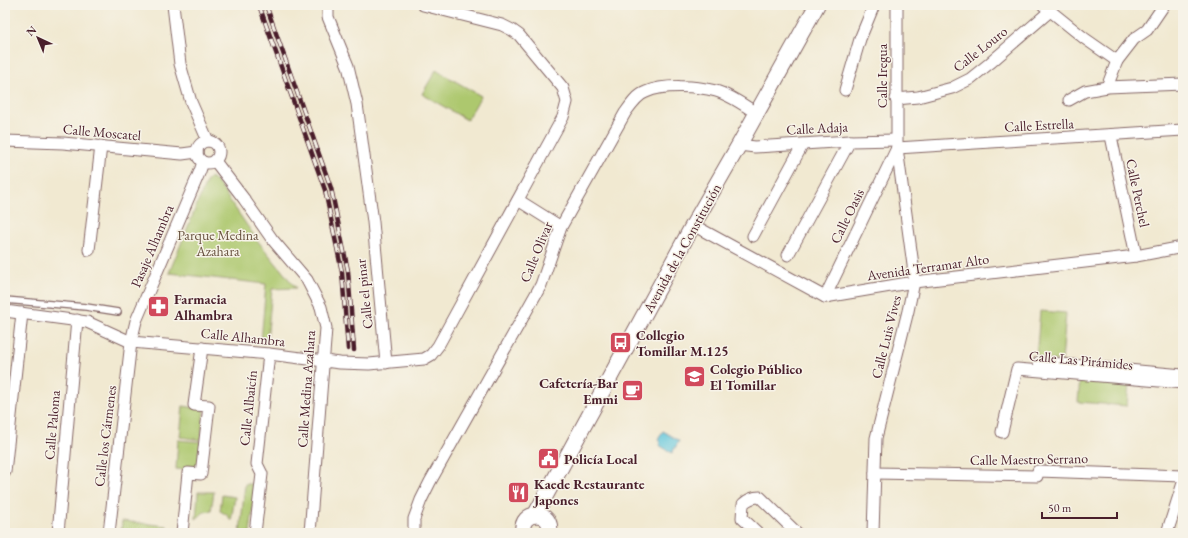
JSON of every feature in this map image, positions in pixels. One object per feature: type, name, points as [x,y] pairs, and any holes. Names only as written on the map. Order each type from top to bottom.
[{"type":"main road","name":"Avenida de la Constitución","points":[[547,525],[548,492],[693,225],[817,5]]},
{"type":"main road","points":[[523,533],[523,523],[530,516],[547,525]]},
{"type":"street","points":[[172,5],[180,64],[191,102],[208,140],[215,143],[219,148],[219,156],[215,161],[209,163],[203,162],[198,158],[197,152],[199,145],[208,140]]},
{"type":"street","name":"Calle el pinar","points":[[328,5],[328,17],[348,66],[357,104],[373,222],[386,363]]},
{"type":"street","points":[[386,363],[424,359],[431,355],[438,346],[563,117],[567,102],[563,88],[519,35],[512,30],[502,25],[423,5]]},
{"type":"street","points":[[845,90],[860,39],[874,5]]},
{"type":"street","name":"Calle Iregua","points":[[896,144],[897,5]]},
{"type":"street","points":[[1107,87],[1117,61],[1134,39],[1147,30],[1164,5]]},
{"type":"street","points":[[1047,8],[1084,38],[1117,61]]},
{"type":"street","name":"Calle Louro","points":[[896,99],[918,97],[952,88],[970,79],[990,63],[1047,8]]},
{"type":"street","points":[[1069,100],[1085,91],[1107,87],[1183,84]]},
{"type":"street","name":"Calle Olivar","points":[[414,533],[414,520],[421,500],[540,285],[561,226],[632,103],[645,92],[661,87],[677,87],[716,91],[735,100],[756,113]]},
{"type":"street","name":"Calle Estrella","points":[[896,144],[1111,136],[1183,130]]},
{"type":"street","name":"Calle Perchel","points":[[1111,136],[1136,256]]},
{"type":"street","name":"Calle Moscatel","points":[[5,141],[63,143],[182,154],[197,152]]},
{"type":"street","points":[[788,255],[850,141]]},
{"type":"street","name":"Calle Adaja","points":[[739,145],[756,147],[850,141],[896,144]]},
{"type":"street","points":[[753,236],[803,144]]},
{"type":"street","name":"Calle Luis Vives","points":[[873,533],[876,438],[914,282],[896,144]]},
{"type":"street","name":"Calle Oasis","points":[[825,297],[896,144]]},
{"type":"street","points":[[89,250],[101,146]]},
{"type":"street","name":"Calle Medina Azahara","points":[[215,161],[244,199],[272,240],[306,280],[321,307],[326,328],[310,533]]},
{"type":"street","name":"Pasaje Alhambra","points":[[131,342],[136,321],[203,162]]},
{"type":"street","points":[[518,200],[561,226]]},
{"type":"street","points":[[693,225],[825,297]]},
{"type":"street","name":"Avenida Terramar Alto","points":[[825,297],[914,282],[1136,256],[1183,247]]},
{"type":"street","name":"Calle Alhambra","points":[[5,311],[87,322],[131,342],[269,354],[324,362],[369,364],[386,363]]},
{"type":"street","points":[[5,472],[7,434],[22,313]]},
{"type":"street","name":"Calle Paloma","points":[[58,533],[77,320]]},
{"type":"street","name":"Calle los Cármenes","points":[[109,533],[131,342]]},
{"type":"street","points":[[182,533],[188,473],[201,474],[209,406],[194,404],[202,348]]},
{"type":"street","name":"Calle Albaicín","points":[[255,533],[262,474],[257,464],[269,354]]},
{"type":"street","points":[[1039,362],[1183,375]]},
{"type":"street","name":"Calle Las Pirámides","points":[[1002,432],[1017,369],[1183,383]]},
{"type":"street","name":"Calle Maestro Serrano","points":[[875,473],[1037,476],[1038,471],[1183,476]]},
{"type":"street","points":[[1167,533],[1183,483]]},
{"type":"street","points":[[758,533],[742,518],[743,504],[755,497],[760,498],[797,533]]},
{"type":"lane","points":[[5,300],[86,307],[118,312]]},
{"type":"green space","points":[[436,70],[481,96],[467,120],[422,94]]},
{"type":"green space","name":"Parque Medina Azahara","points":[[211,177],[220,186],[257,240],[296,288],[272,289],[267,341],[261,341],[266,284],[169,273],[207,180]]},
{"type":"green space","points":[[1040,311],[1066,313],[1062,361],[1036,359]]},
{"type":"green space","points":[[1080,379],[1129,383],[1127,406],[1078,402]]},
{"type":"green space","points":[[183,406],[204,409],[201,440],[180,437]]},
{"type":"green space","points":[[178,440],[202,442],[199,471],[176,469]]},
{"type":"green space","points":[[245,484],[256,484],[250,533],[240,533]]},
{"type":"green space","points":[[198,492],[214,492],[211,511],[204,512],[196,519]]},
{"type":"green space","points":[[222,495],[235,497],[231,521],[227,515],[220,511]]},
{"type":"green space","points":[[122,521],[167,526],[166,533],[121,533]]},
{"type":"water","points":[[663,431],[679,441],[672,453],[659,445],[660,442],[658,440]]},
{"type":"railway","points":[[259,5],[325,190],[342,272],[348,349]]},
{"type":"railway","points":[[266,5],[331,188],[348,271],[354,350]]},
{"type":"place","name":"Farmacia Alhambra","points":[[158,307]]},
{"type":"place","name":"Collegio Tomillar M.125","points":[[621,343]]},
{"type":"place","name":"Colegio Público El Tomillar","points":[[694,377]]},
{"type":"place","name":"Cafetería-Bar Emmi","points":[[633,391]]},
{"type":"place","name":"Policía Local","points":[[548,459]]},
{"type":"place","name":"Kaede Restaurante Japones","points":[[519,492]]}]
